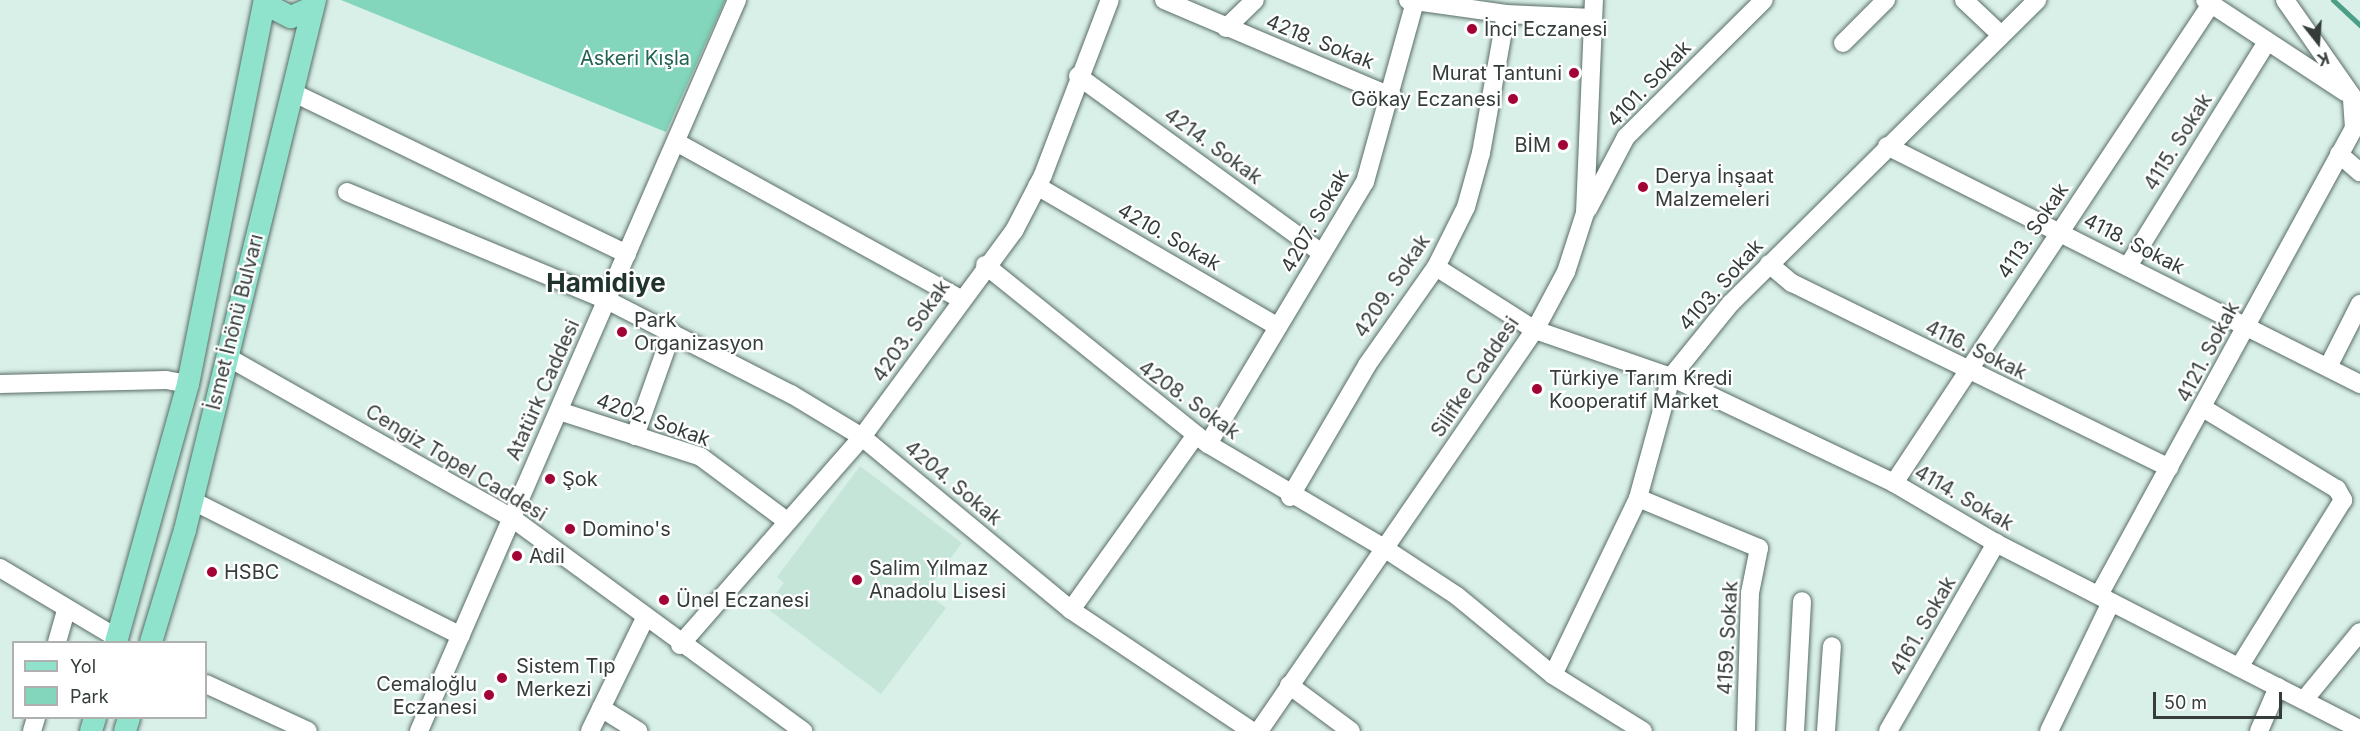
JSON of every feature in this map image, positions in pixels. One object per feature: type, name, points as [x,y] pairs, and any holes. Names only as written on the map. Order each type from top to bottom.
[{"type":"main road","points":[[265,2],[291,17],[314,4]]},
{"type":"main road","name":"İsmet İnönü Bulvarı","points":[[116,640],[188,384],[265,2]]},
{"type":"main road","name":"İsmet İnönü Bulvarı","points":[[151,641],[191,500],[227,350],[294,93],[314,4]]},
{"type":"street","name":"Atatürk Caddesi","points":[[419,731],[738,0]]},
{"type":"street","name":"4203. Sokak","points":[[680,645],[862,437],[985,265],[1014,231],[1037,186],[1078,76],[1110,0]]},
{"type":"street","name":"4218. Sokak","points":[[1164,0],[1393,97]]},
{"type":"street","points":[[1226,28],[1255,0]]},
{"type":"street","name":"4101. Sokak","points":[[1585,213],[1626,137],[1764,0]]},
{"type":"street","points":[[1843,43],[1886,0]]},
{"type":"street","points":[[1964,0],[2001,35]]},
{"type":"street","name":"4103. Sokak","points":[[1553,675],[1638,498],[1671,377],[1769,264],[2037,0]]},
{"type":"street","points":[[2285,0],[2352,96]]},
{"type":"street","points":[[1412,1],[1506,14],[1594,9]]},
{"type":"street","name":"4207. Sokak","points":[[1071,610],[1202,439],[1278,327],[1365,183],[1393,97],[1412,1]]},
{"type":"street","points":[[2208,2],[2352,96]]},
{"type":"street","name":"4113. Sokak","points":[[1894,483],[2208,2]]},
{"type":"street","name":"Silifke Caddesi","points":[[1259,731],[1535,330],[1566,272],[1585,213],[1594,9]]},
{"type":"street","name":"4209. Sokak","points":[[1290,497],[1367,365],[1436,267],[1466,207],[1481,153],[1506,14]]},
{"type":"street","name":"4115. Sokak","points":[[2128,266],[2267,42]]},
{"type":"street","name":"4214. Sokak","points":[[1078,76],[1322,253]]},
{"type":"street","points":[[294,93],[627,254]]},
{"type":"street","name":"4121. Sokak","points":[[2049,731],[2105,599],[2169,468],[2354,128],[2352,96]]},
{"type":"street","points":[[676,142],[960,299]]},
{"type":"street","name":"4118. Sokak","points":[[1887,146],[2360,384]]},
{"type":"street","points":[[2339,154],[2360,172]]},
{"type":"street","name":"4210. Sokak","points":[[1037,186],[1278,327]]},
{"type":"street","name":"4204. Sokak","points":[[347,192],[607,300],[672,332],[862,437],[1071,610],[1252,731]]},
{"type":"street","name":"4116. Sokak","points":[[1769,264],[1792,283],[1967,372],[2169,468]]},
{"type":"street","name":"4208. Sokak","points":[[985,265],[1202,439],[1290,497],[1384,548],[1457,596],[1553,675],[1643,731]]},
{"type":"street","name":"4114. Sokak","points":[[1436,267],[1535,330],[1671,377],[1894,483],[1996,543],[2360,729]]},
{"type":"street","points":[[2328,367],[2360,304]]},
{"type":"street","points":[[635,436],[672,332]]},
{"type":"street","name":"Cengiz Topel Caddesi","points":[[227,350],[231,359],[512,518],[680,645],[803,731]]},
{"type":"street","points":[[0,384],[166,380],[188,384]]},
{"type":"street","points":[[2203,408],[2337,489],[2343,500],[2239,667]]},
{"type":"street","name":"4202. Sokak","points":[[559,411],[701,457],[787,521]]},
{"type":"street","name":"4159. Sokak","points":[[1638,498],[1759,548],[1750,593],[1746,731]]},
{"type":"street","points":[[191,500],[461,636]]},
{"type":"street","name":"4161. Sokak","points":[[1888,731],[1996,543]]},
{"type":"street","points":[[0,568],[116,640]]},
{"type":"street","points":[[1795,731],[1802,601]]},
{"type":"street","points":[[57,641],[66,610]]},
{"type":"street","points":[[590,731],[645,618]]},
{"type":"street","points":[[2304,700],[2360,632]]},
{"type":"street","points":[[1826,731],[1832,646]]},
{"type":"street","points":[[207,684],[308,731]]},
{"type":"street","points":[[1289,685],[1351,731]]},
{"type":"street","points":[[2259,731],[2278,687]]},
{"type":"street","points":[[601,708],[638,731]]},
{"type":"shaded area","name":"Salim Yılmaz Anadolu Lisesi","points":[[860,466],[962,543],[925,592],[946,608],[881,694],[765,607],[784,583],[777,577]]},
{"type":"green space","name":"Askeri Kışla","points":[[341,0],[725,0],[666,132]]},
{"type":"waterway","points":[[2333,0],[2360,25]]},
{"type":"place","name":"İnci Eczanesi","points":[[1472,29]]},
{"type":"place","name":"Murat Tantuni","points":[[1574,73]]},
{"type":"place","name":"Gökay Eczanesi","points":[[1513,99]]},
{"type":"place","name":"BİM","points":[[1563,145]]},
{"type":"place","name":"Derya İnşaat Malzemeleri","points":[[1643,187]]},
{"type":"place","name":"Park Organizasyon","points":[[622,332]]},
{"type":"place","name":"Türkiye Tarım Kredi Kooperatif Market","points":[[1537,389]]},
{"type":"place","name":"Şok","points":[[550,479]]},
{"type":"place","name":"Domino's","points":[[570,529]]},
{"type":"place","name":"Adil","points":[[517,556]]},
{"type":"place","name":"HSBC","points":[[212,572]]},
{"type":"place","name":"Salim Yılmaz Anadolu Lisesi","points":[[857,580]]},
{"type":"place","name":"Ünel Eczanesi","points":[[664,600]]},
{"type":"place","name":"Sistem Tıp Merkezi","points":[[502,678]]},
{"type":"place","name":"Cemaloğlu Eczanesi","points":[[489,695]]},
{"type":"district","name":"Hamidiye","points":[[606,283]]}]
